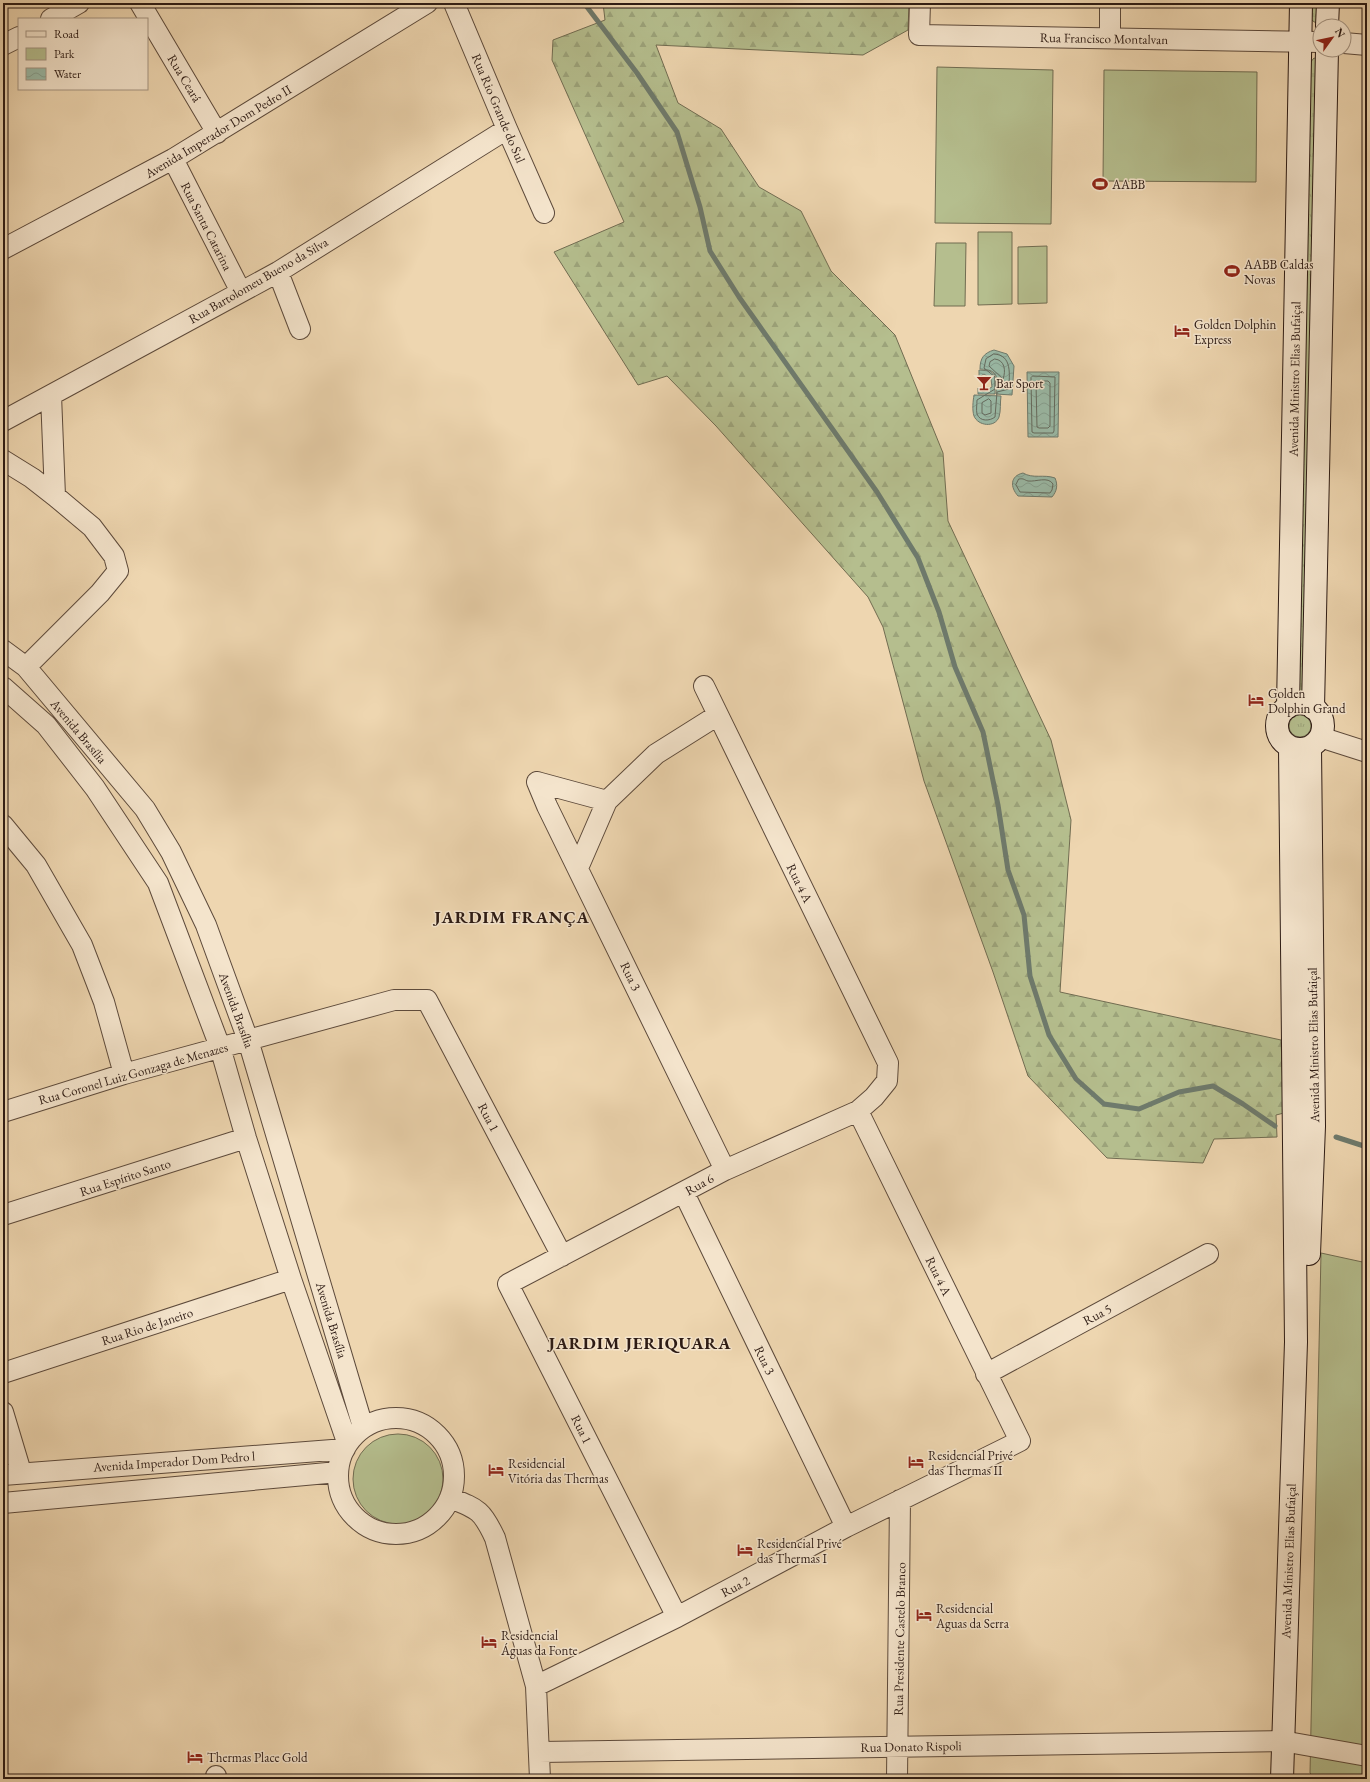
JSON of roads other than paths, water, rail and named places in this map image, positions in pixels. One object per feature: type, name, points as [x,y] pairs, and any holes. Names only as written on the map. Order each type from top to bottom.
[{"type":"main road","name":"Avenida Ministro Elias Bufaiçal","points":[[1288,707],[1310,42],[1301,3]]},
{"type":"main road","points":[[1327,18],[1328,3]]},
{"type":"main road","name":"Avenida Ministro Elias Bufaiçal","points":[[1312,708],[1327,58]]},
{"type":"main road","points":[[1300,704],[1312,708],[1321,718],[1322,731],[1306,744],[1280,738],[1277,724],[1283,711],[1288,707],[1300,704]]},
{"type":"main road","name":"Avenida Ministro Elias Bufaiçal","points":[[1282,1779],[1282,1741],[1296,1342],[1309,1264],[1314,1126],[1306,744]]},
{"type":"street","points":[[53,18],[79,3]]},
{"type":"street","name":"Rua Ceará","points":[[140,3],[217,133]]},
{"type":"street","name":"Avenida Imperador Dom Pedro II","points":[[3,249],[173,160],[426,3]]},
{"type":"street","name":"Rua Rio Grande do Sul","points":[[454,3],[506,129],[544,213]]},
{"type":"street","name":"Rua Francisco Montalvan","points":[[920,3],[919,35],[1310,42]]},
{"type":"street","points":[[1110,3],[1110,38]]},
{"type":"street","points":[[3,46],[18,38]]},
{"type":"street","points":[[1352,44],[1367,45]]},
{"type":"street","name":"Rua Bartolomeu Bueno da Silva","points":[[3,421],[278,272],[506,129]]},
{"type":"street","name":"Rua Santa Catarina","points":[[173,160],[241,292]]},
{"type":"street","points":[[278,272],[300,329]]},
{"type":"street","points":[[51,395],[55,496]]},
{"type":"street","points":[[3,460],[32,478],[92,527],[114,556],[118,571],[100,593],[26,667]]},
{"type":"street","name":"Avenida Brasília","points":[[3,650],[26,667],[145,809],[171,852],[206,925],[248,1040],[363,1427]]},
{"type":"street","name":"Rua 4 A","points":[[704,686],[888,1063],[887,1081]]},
{"type":"street","name":"Avenida Brasília","points":[[3,687],[46,725],[90,781],[158,883],[220,1047],[246,1138],[346,1446]]},
{"type":"street","points":[[578,868],[607,801],[656,754],[718,715]]},
{"type":"street","points":[[1306,744],[1367,752]]},
{"type":"street","name":"Rua 3","points":[[607,801],[537,782],[725,1170]]},
{"type":"street","points":[[3,825],[36,865],[82,945],[104,1002],[124,1074]]},
{"type":"street","name":"Rua Coronel Luiz Gonzaga de Menazes","points":[[3,1112],[124,1074],[394,1000],[427,1000]]},
{"type":"street","name":"Rua 1","points":[[427,1000],[562,1256]]},
{"type":"street","name":"Rua 6","points":[[508,1284],[684,1193],[725,1170],[858,1111],[874,1097],[887,1081]]},
{"type":"street","name":"Rua 4 A","points":[[858,1111],[1020,1441]]},
{"type":"street","name":"Rua Espírito Santo","points":[[3,1215],[246,1138]]},
{"type":"street","name":"Rua 3","points":[[684,1193],[846,1527]]},
{"type":"street","name":"Rua 5","points":[[986,1374],[1208,1254]]},
{"type":"street","name":"Rua Rio de Janeiro","points":[[3,1373],[291,1279]]},
{"type":"street","name":"Rua 1","points":[[508,1284],[677,1617]]},
{"type":"street","points":[[3,1412],[12,1473]]},
{"type":"street","points":[[399,1417],[417,1421],[433,1430],[445,1444],[452,1461],[454,1480],[450,1498],[441,1513],[427,1525],[411,1533],[392,1534],[374,1530],[359,1520],[347,1507],[340,1490],[338,1472],[340,1460],[346,1446],[363,1427],[380,1419],[399,1417]]},
{"type":"street","name":"Rua 2","points":[[536,1686],[677,1617],[846,1527],[1020,1441]]},
{"type":"street","name":"Avenida Imperador Dom Pedro l","points":[[12,1473],[346,1446]]},
{"type":"street","name":"Avenida Imperador Dom Pedro l","points":[[3,1503],[338,1472]]},
{"type":"street","points":[[450,1498],[476,1508],[487,1522],[495,1538],[536,1686],[540,1779]]},
{"type":"street","name":"Rua Presidente Castelo Branco","points":[[897,1779],[900,1500]]},
{"type":"street","name":"Rua Donato Rispoli","points":[[540,1752],[1282,1741],[1367,1756]]},
{"type":"water","points":[[994,350],[1007,354],[1014,366],[1012,395],[996,394],[996,376],[991,371],[980,369],[983,356]]},
{"type":"water","points":[[979,370],[990,371],[995,375],[995,394],[978,394],[978,388],[983,392],[992,387],[991,379],[984,374],[979,377]]},
{"type":"water","points":[[1027,372],[1059,372],[1058,437],[1028,437]]},
{"type":"water","points":[[974,395],[1001,396],[1000,415],[997,421],[990,424],[983,424],[976,419],[973,411]]},
{"type":"water","points":[[1023,473],[1031,476],[1047,476],[1055,478],[1056,488],[1052,497],[1018,496],[1015,493],[1013,482],[1019,474]]},
{"type":"waterway","points":[[584,3],[637,73],[677,132],[700,207],[710,251],[739,297],[877,492],[918,558],[939,612],[955,667],[983,732],[998,805],[1008,870],[1024,915],[1030,976],[1049,1035],[1076,1079],[1104,1104],[1139,1109],[1179,1092],[1213,1086],[1275,1126]]},
{"type":"waterway","points":[[1336,1137],[1367,1147]]},
{"type":"place","name":"AABB","points":[[1100,184]]},
{"type":"place","name":"AABB Caldas Novas","points":[[1232,271]]},
{"type":"place","name":"Golden Dolphin Express","points":[[1182,331]]},
{"type":"place","name":"Bar Sport","points":[[984,383]]},
{"type":"place","name":"Golden Dolphin Grand","points":[[1256,700]]},
{"type":"place","name":"Residencial Privé das Thermas II","points":[[916,1462]]},
{"type":"place","name":"Residencial Vitória das Thermas","points":[[496,1470]]},
{"type":"place","name":"Residencial Privé das Thermas I","points":[[745,1550]]},
{"type":"place","name":"Residencial Aguas da Serra","points":[[924,1615]]},
{"type":"place","name":"Residencial Águas da Fonte","points":[[489,1642]]},
{"type":"place","name":"Thermas Place Gold","points":[[195,1757]]},
{"type":"district","name":"JARDIM FRANÇA","points":[[512,917]]},
{"type":"district","name":"JARDIM JERIQUARA","points":[[640,1343]]}]
